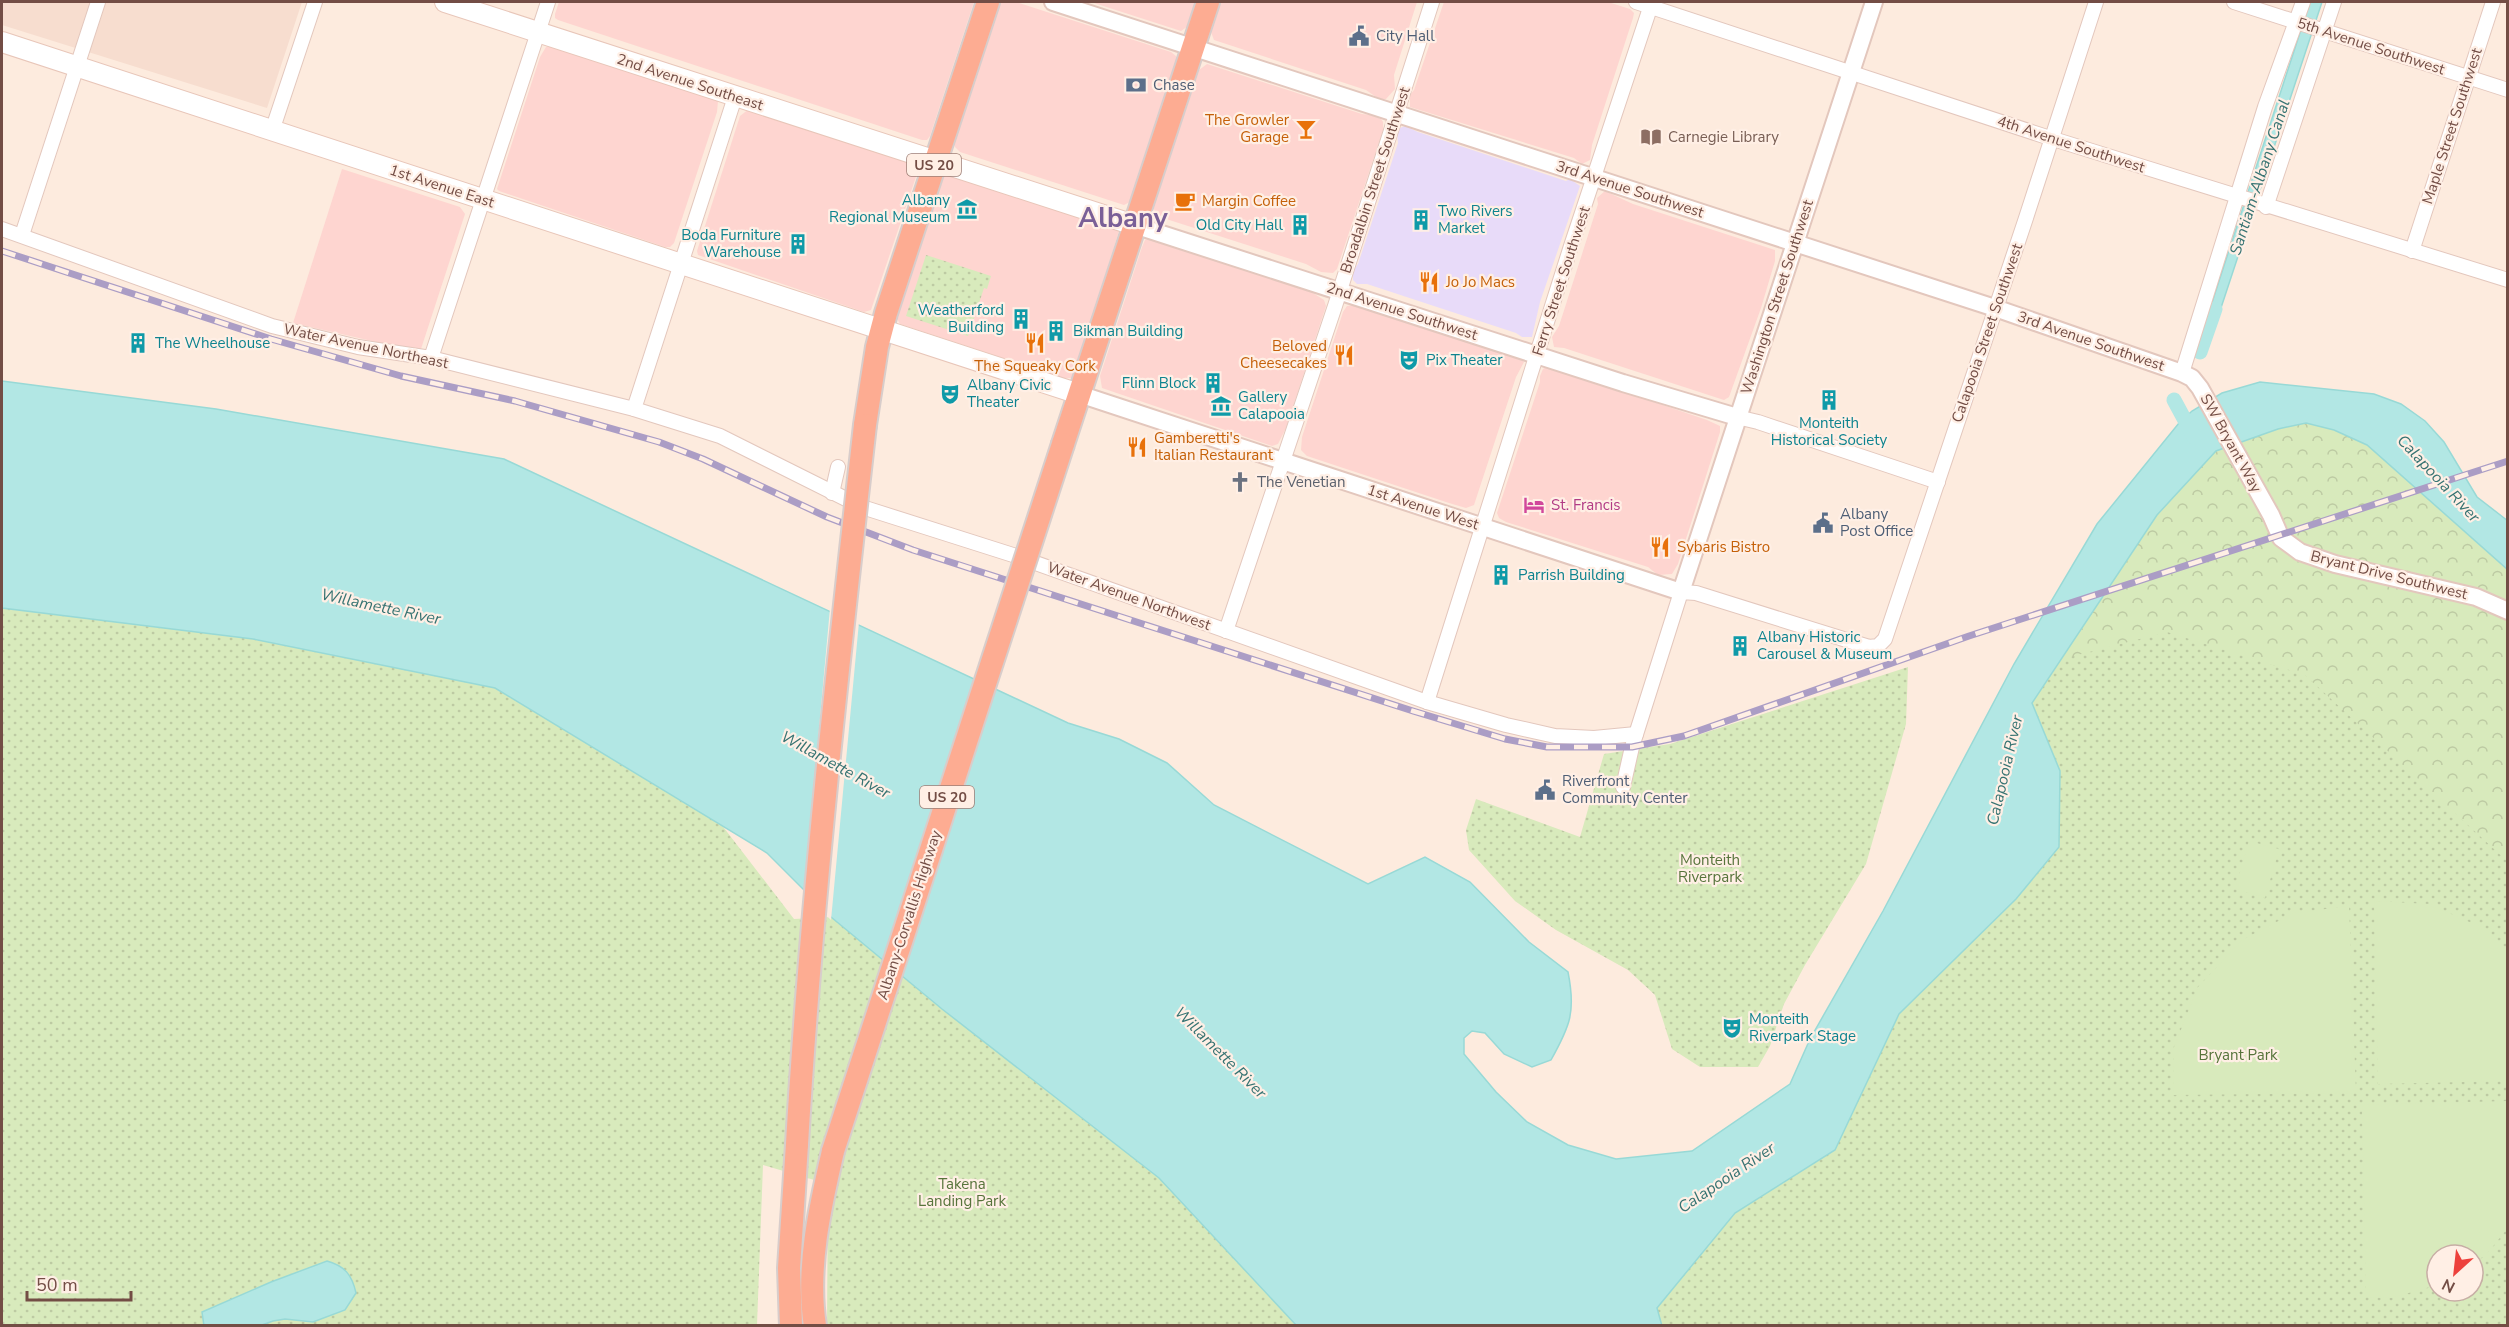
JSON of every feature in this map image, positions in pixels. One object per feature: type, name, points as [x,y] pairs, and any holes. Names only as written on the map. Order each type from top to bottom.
[{"type":"highway","name":"US 20","points":[[791,1326],[789,1268],[803,1042],[865,425],[882,330],[988,2]]},
{"type":"highway","name":"US 20","points":[[1079,394],[1208,2]]},
{"type":"highway","name":"Albany-Corvallis Highway","points":[[815,1326],[812,1288],[814,1259],[821,1205],[833,1151],[1079,394]]},
{"type":"main road","name":"2nd Avenue Southeast","points":[[445,2],[935,162]]},
{"type":"main road","name":"1st Avenue East","points":[[2,42],[882,330]]},
{"type":"main road","name":"2nd Avenue Southwest","points":[[935,162],[1134,225]]},
{"type":"main road","name":"1st Avenue West","points":[[882,330],[1079,394]]},
{"type":"street","points":[[22,235],[98,2]]},
{"type":"street","points":[[272,131],[315,2]]},
{"type":"street","points":[[431,358],[548,2]]},
{"type":"street","name":"3rd Avenue Southwest","points":[[1053,2],[1995,308],[2182,373],[2192,378],[2200,388]]},
{"type":"street","name":"Broadalbin Street Southwest","points":[[1226,631],[1432,2]]},
{"type":"street","name":"4th Avenue Southwest","points":[[1636,2],[1652,4],[2050,138],[2262,206],[2508,280]]},
{"type":"street","name":"Washington Street Southwest","points":[[1681,592],[1874,2]]},
{"type":"street","name":"Calapooia Street Southwest","points":[[1862,646],[1878,646],[1887,634],[2096,2]]},
{"type":"street","name":"5th Avenue Southwest","points":[[2234,2],[2508,90]]},
{"type":"street","points":[[2182,373],[2240,198],[2265,107],[2299,22],[2302,2]]},
{"type":"street","points":[[2262,206],[2321,30],[2334,2]]},
{"type":"street","name":"Maple Street Southwest","points":[[2412,251],[2493,2]]},
{"type":"street","name":"Ferry Street Southwest","points":[[1427,702],[1652,4]]},
{"type":"street","points":[[634,409],[735,97]]},
{"type":"street","name":"2nd Avenue Southwest","points":[[1134,225],[1623,383],[1758,422],[1938,482]]},
{"type":"street","name":"Water Avenue Northeast","points":[[2,230],[22,235],[273,326],[358,347],[431,358],[634,409]]},
{"type":"street","name":"SW Bryant Way","points":[[2200,388],[2261,499]]},
{"type":"street","name":"1st Avenue West","points":[[1079,394],[1681,592],[1696,593],[1862,646]]},
{"type":"street","name":"Water Avenue Northwest","points":[[634,409],[720,436],[832,493],[894,519],[1013,555],[1427,702],[1506,725],[1555,736],[1594,738],[1636,734]]},
{"type":"street","points":[[832,493],[838,467]]},
{"type":"street","name":"Bryant Drive Southwest","points":[[2261,499],[2277,532],[2300,552],[2335,564],[2476,597],[2508,611]]},
{"type":"street","points":[[1623,787],[1636,734],[1681,592]]},
{"type":"shaded area","points":[[2,2],[302,2],[267,108],[2,25]]},
{"type":"shaded area","points":[[559,2],[974,2],[930,136],[927,140],[922,140],[558,20],[555,14]]},
{"type":"shaded area","points":[[1000,2],[1016,2],[1171,52],[1176,56],[1177,60],[1131,201],[1128,203],[1124,205],[960,152],[955,147],[954,144]]},
{"type":"shaded area","points":[[1091,2],[1196,2],[1188,26],[1181,31]]},
{"type":"shaded area","points":[[1221,2],[1417,2],[1394,75],[1395,89],[1386,99],[1379,99],[1366,90],[1214,40],[1211,32]]},
{"type":"shaded area","points":[[1444,2],[1608,2],[1630,9],[1634,13],[1592,145],[1590,160],[1582,164],[1574,158],[1410,107],[1410,95],[1414,90]]},
{"type":"shaded area","points":[[553,45],[718,101],[717,112],[674,243],[670,247],[497,189],[540,57],[546,47]]},
{"type":"shaded area","points":[[1207,64],[1371,115],[1383,122],[1383,130],[1337,269],[1333,273],[1321,272],[1306,264],[1160,217],[1155,212],[1153,206],[1199,70]]},
{"type":"shaded area","points":[[749,109],[916,164],[919,168],[871,310],[864,312],[698,255],[697,251],[740,116]]},
{"type":"shaded area","points":[[1405,126],[1566,181],[1570,179],[1580,186],[1540,302],[1532,337],[1522,337],[1516,333],[1367,284],[1357,284],[1353,280],[1353,271],[1358,264],[1398,143],[1397,133]]},
{"type":"shaded area","points":[[342,169],[460,207],[465,214],[420,352],[293,323]]},
{"type":"shaded area","points":[[946,174],[1116,227],[1119,231],[1075,373],[1071,378],[1063,378],[900,324],[896,317],[941,177]]},
{"type":"shaded area","points":[[1605,191],[1633,204],[1775,250],[1775,261],[1761,308],[1729,397],[1724,400],[1564,348],[1554,347],[1552,337],[1559,326],[1598,204],[1597,198]]},
{"type":"shaded area","points":[[1150,238],[1310,291],[1324,300],[1326,306],[1286,428],[1278,444],[1272,446],[1102,388],[1100,376],[1142,247],[1145,240]]},
{"type":"shaded area","points":[[1355,305],[1509,355],[1516,355],[1524,362],[1516,377],[1474,505],[1466,508],[1449,503],[1307,456],[1301,450],[1302,437],[1343,312],[1347,306]]},
{"type":"shaded area","points":[[1548,366],[1720,426],[1678,564],[1672,574],[1658,575],[1648,567],[1499,518],[1497,513],[1540,376],[1543,369]]},
{"type":"green space","points":[[926,255],[991,276],[987,289],[984,288],[968,336],[906,316]]},
{"type":"green space","points":[[2306,423],[2334,430],[2367,445],[2507,569],[2507,861],[2305,675],[2167,632],[2062,659],[2157,515],[2216,451],[2278,429]]},
{"type":"green space","name":"Bryant Park","points":[[2157,515],[2507,611],[2507,1325],[1662,1326],[1657,1308],[1735,1213],[1835,1150],[1899,1014],[2016,899],[2060,771],[2032,703]]},
{"type":"green space","name":"Takena Landing Park","points":[[2,608],[254,639],[495,688],[721,824],[794,919],[831,917],[942,1009],[1159,1178],[1296,1325],[827,1325],[828,1184],[763,1165],[757,1325],[2,1326]]},
{"type":"green space","name":"Monteith Riverpark","points":[[1908,667],[1906,724],[1866,864],[1784,1004],[1770,1046],[1758,1067],[1700,1067],[1672,1049],[1655,995],[1628,970],[1556,930],[1515,901],[1469,850],[1466,830],[1476,799],[1580,837],[1604,754],[1670,744]]},
{"type":"green space","points":[[2249,841],[2279,849],[2265,898],[2235,889]]},
{"type":"green space","points":[[2374,901],[2429,904],[2485,929],[2507,951],[2507,1081],[2378,1084]]},
{"type":"green space","points":[[2349,906],[2356,1093],[2173,1095],[2174,1047],[2198,987],[2242,940],[2294,913]]},
{"type":"green space","points":[[2507,1101],[2507,1229],[2485,1256],[2485,1243],[2425,1243],[2425,1288],[2391,1298],[2366,1297],[2362,1105]]},
{"type":"water","points":[[2310,2],[2322,2],[2216,323],[2212,329],[2204,327]]},
{"type":"water","points":[[2,381],[216,409],[504,459],[1068,723],[1119,739],[1167,763],[1214,805],[1368,884],[1425,857],[1470,882],[1529,942],[1568,972],[1571,998],[1570,1018],[1563,1038],[1551,1060],[1532,1067],[1504,1054],[1485,1033],[1472,1031],[1464,1038],[1464,1054],[1496,1092],[1527,1122],[1568,1145],[1616,1159],[1692,1151],[1790,1084],[1810,1039],[1883,911],[2014,664],[2097,524],[2179,423],[2192,411],[2222,393],[2260,382],[2374,394],[2401,404],[2425,421],[2444,442],[2477,497],[2508,521],[2507,569],[2367,445],[2334,430],[2306,423],[2278,429],[2216,451],[2157,515],[2032,703],[2060,771],[2059,847],[2016,899],[1899,1014],[1835,1150],[1735,1213],[1657,1308],[1662,1326],[1296,1325],[1159,1178],[942,1009],[831,917],[767,853],[495,688],[253,639],[2,608]]},
{"type":"water","points":[[327,1261],[347,1272],[352,1281],[356,1293],[345,1310],[313,1322],[285,1319],[262,1325],[204,1326],[202,1312]]},
{"type":"pier","points":[[830,608],[859,622],[831,920],[804,894]]},
{"type":"waterway","name":"Santiam-Albany Canal","points":[[2200,352],[2215,309]]},
{"type":"waterway","name":"Santiam-Albany Canal","points":[[2174,400],[2194,437]]},
{"type":"railway","points":[[2,251],[271,339],[401,376],[515,401],[659,442],[703,459],[827,517],[913,550],[1413,711],[1505,739],[1547,747],[1632,747],[1684,736],[1969,636],[2508,461]]},
{"type":"place","name":"City Hall","points":[[1359,36]]},
{"type":"place","name":"Chase","points":[[1136,85]]},
{"type":"place","name":"The Growler Garage","points":[[1306,129]]},
{"type":"place","name":"Carnegie Library","points":[[1651,137]]},
{"type":"place","name":"Margin Coffee","points":[[1185,201]]},
{"type":"place","name":"Albany Regional Museum","points":[[967,209]]},
{"type":"place","name":"Two Rivers Market","points":[[1421,220]]},
{"type":"place","name":"Old City Hall","points":[[1300,225]]},
{"type":"place","name":"Boda Furniture Warehouse","points":[[798,244]]},
{"type":"place","name":"Jo Jo Macs","points":[[1429,282]]},
{"type":"place","name":"Weatherford Building","points":[[1021,319]]},
{"type":"place","name":"Bikman Building","points":[[1056,331]]},
{"type":"place","name":"The Wheelhouse","points":[[138,343]]},
{"type":"place","name":"The Squeaky Cork","points":[[1035,343]]},
{"type":"place","name":"Beloved Cheesecakes","points":[[1344,355]]},
{"type":"place","name":"Pix Theater","points":[[1409,360]]},
{"type":"place","name":"Flinn Block","points":[[1213,383]]},
{"type":"place","name":"Albany Civic Theater","points":[[950,394]]},
{"type":"place","name":"Monteith Historical Society","points":[[1829,400]]},
{"type":"place","name":"Gallery Calapooia","points":[[1221,406]]},
{"type":"place","name":"Gamberetti's Italian Restaurant","points":[[1137,447]]},
{"type":"place","name":"The Venetian","points":[[1240,482]]},
{"type":"place","name":"St. Francis","points":[[1534,505]]},
{"type":"place","name":"Albany Post Office","points":[[1823,523]]},
{"type":"place","name":"Sybaris Bistro","points":[[1660,547]]},
{"type":"place","name":"Parrish Building","points":[[1501,575]]},
{"type":"place","name":"Albany Historic Carousel & Museum","points":[[1740,646]]},
{"type":"place","name":"Riverfront Community Center","points":[[1545,790]]},
{"type":"place","name":"Monteith Riverpark Stage","points":[[1732,1028]]},
{"type":"district","name":"Albany","points":[[1123,218]]},
{"type":"water label","name":"Calapooia River","points":[[2439,478]]},
{"type":"water label","name":"Willamette River","points":[[381,606]]},
{"type":"water label","name":"Willamette River","points":[[836,764]]},
{"type":"water label","name":"Calapooia River","points":[[2004,770]]},
{"type":"water label","name":"Willamette River","points":[[1221,1052]]},
{"type":"water label","name":"Calapooia River","points":[[1726,1177]]}]
